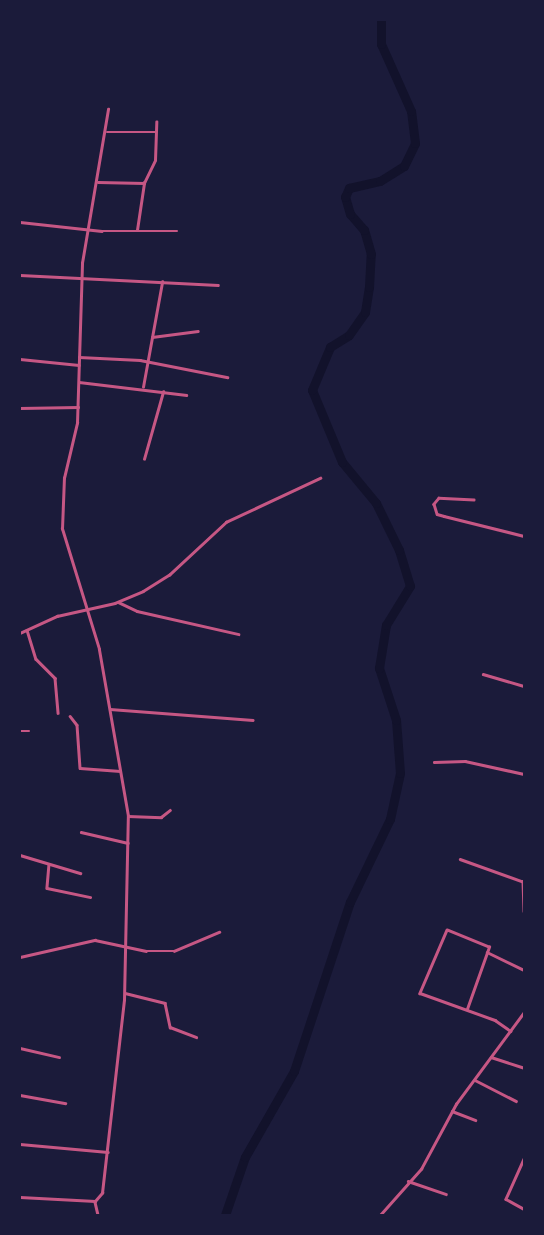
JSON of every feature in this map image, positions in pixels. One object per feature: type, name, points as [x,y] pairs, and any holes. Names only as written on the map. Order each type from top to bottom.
[{"type":"street","points":[[95,1201],[102,1193],[108,1152],[125,993],[128,816],[110,709],[86,608],[62,529],[64,478],[78,407],[81,280],[88,228],[107,132],[108,109]]},
{"type":"street","points":[[137,230],[144,183],[155,160],[156,122]]},
{"type":"street","points":[[107,132],[156,132]]},
{"type":"street","points":[[98,182],[144,183]]},
{"type":"street","points":[[20,222],[88,228],[177,231]]},
{"type":"street","points":[[20,275],[81,280],[218,285]]},
{"type":"street","points":[[143,387],[145,361],[152,337],[162,282]]},
{"type":"street","points":[[152,337],[198,331]]},
{"type":"street","points":[[78,357],[145,361],[227,376]]},
{"type":"street","points":[[20,359],[79,365]]},
{"type":"street","points":[[79,382],[143,387],[163,392],[186,394]]},
{"type":"street","points":[[144,459],[163,392]]},
{"type":"street","points":[[20,408],[78,407]]},
{"type":"street","points":[[20,633],[86,608],[118,602],[169,575],[226,522],[320,478]]},
{"type":"street","points":[[474,500],[439,498],[434,504],[438,514],[524,536]]},
{"type":"street","points":[[118,602],[136,612],[238,634]]},
{"type":"street","points":[[27,630],[36,659],[54,678],[58,713]]},
{"type":"street","points":[[483,674],[524,686]]},
{"type":"street","points":[[110,709],[253,720]]},
{"type":"street","points":[[70,716],[77,725],[80,768],[120,772]]},
{"type":"street","points":[[20,731],[29,731]]},
{"type":"street","points":[[434,762],[465,761],[524,774]]},
{"type":"street","points":[[128,816],[160,817],[170,810]]},
{"type":"street","points":[[81,832],[128,843]]},
{"type":"street","points":[[20,855],[80,873]]},
{"type":"street","points":[[460,859],[523,881],[524,911]]},
{"type":"street","points":[[49,864],[47,888],[90,897]]},
{"type":"street","points":[[467,1009],[489,947],[447,930],[420,993],[467,1009],[511,1031]]},
{"type":"street","points":[[20,957],[80,940],[174,951],[219,932]]},
{"type":"street","points":[[487,952],[524,970]]},
{"type":"street","points":[[125,993],[165,1004],[170,1027],[196,1037]]},
{"type":"street","points":[[380,1215],[437,1144],[452,1111],[524,1013]]},
{"type":"street","points":[[20,1048],[59,1057]]},
{"type":"street","points":[[491,1058],[524,1068]]},
{"type":"street","points":[[474,1079],[516,1101]]},
{"type":"street","points":[[20,1095],[65,1103]]},
{"type":"street","points":[[452,1111],[475,1120]]},
{"type":"street","points":[[20,1144],[108,1152]]},
{"type":"street","points":[[524,1159],[506,1199],[524,1209]]},
{"type":"street","points":[[408,1181],[446,1194]]},
{"type":"street","points":[[20,1197],[95,1201]]},
{"type":"street","points":[[95,1201],[98,1215]]},
{"type":"waterway","points":[[225,1215],[245,1157],[294,1071],[350,902],[390,819],[400,773],[396,720],[379,668],[386,625],[410,586],[399,550],[376,503],[342,462],[312,390],[330,347],[349,335],[365,312],[371,254],[364,230],[350,214],[345,197],[349,188],[380,181],[404,166],[415,143],[411,111],[381,44],[381,20]]}]
